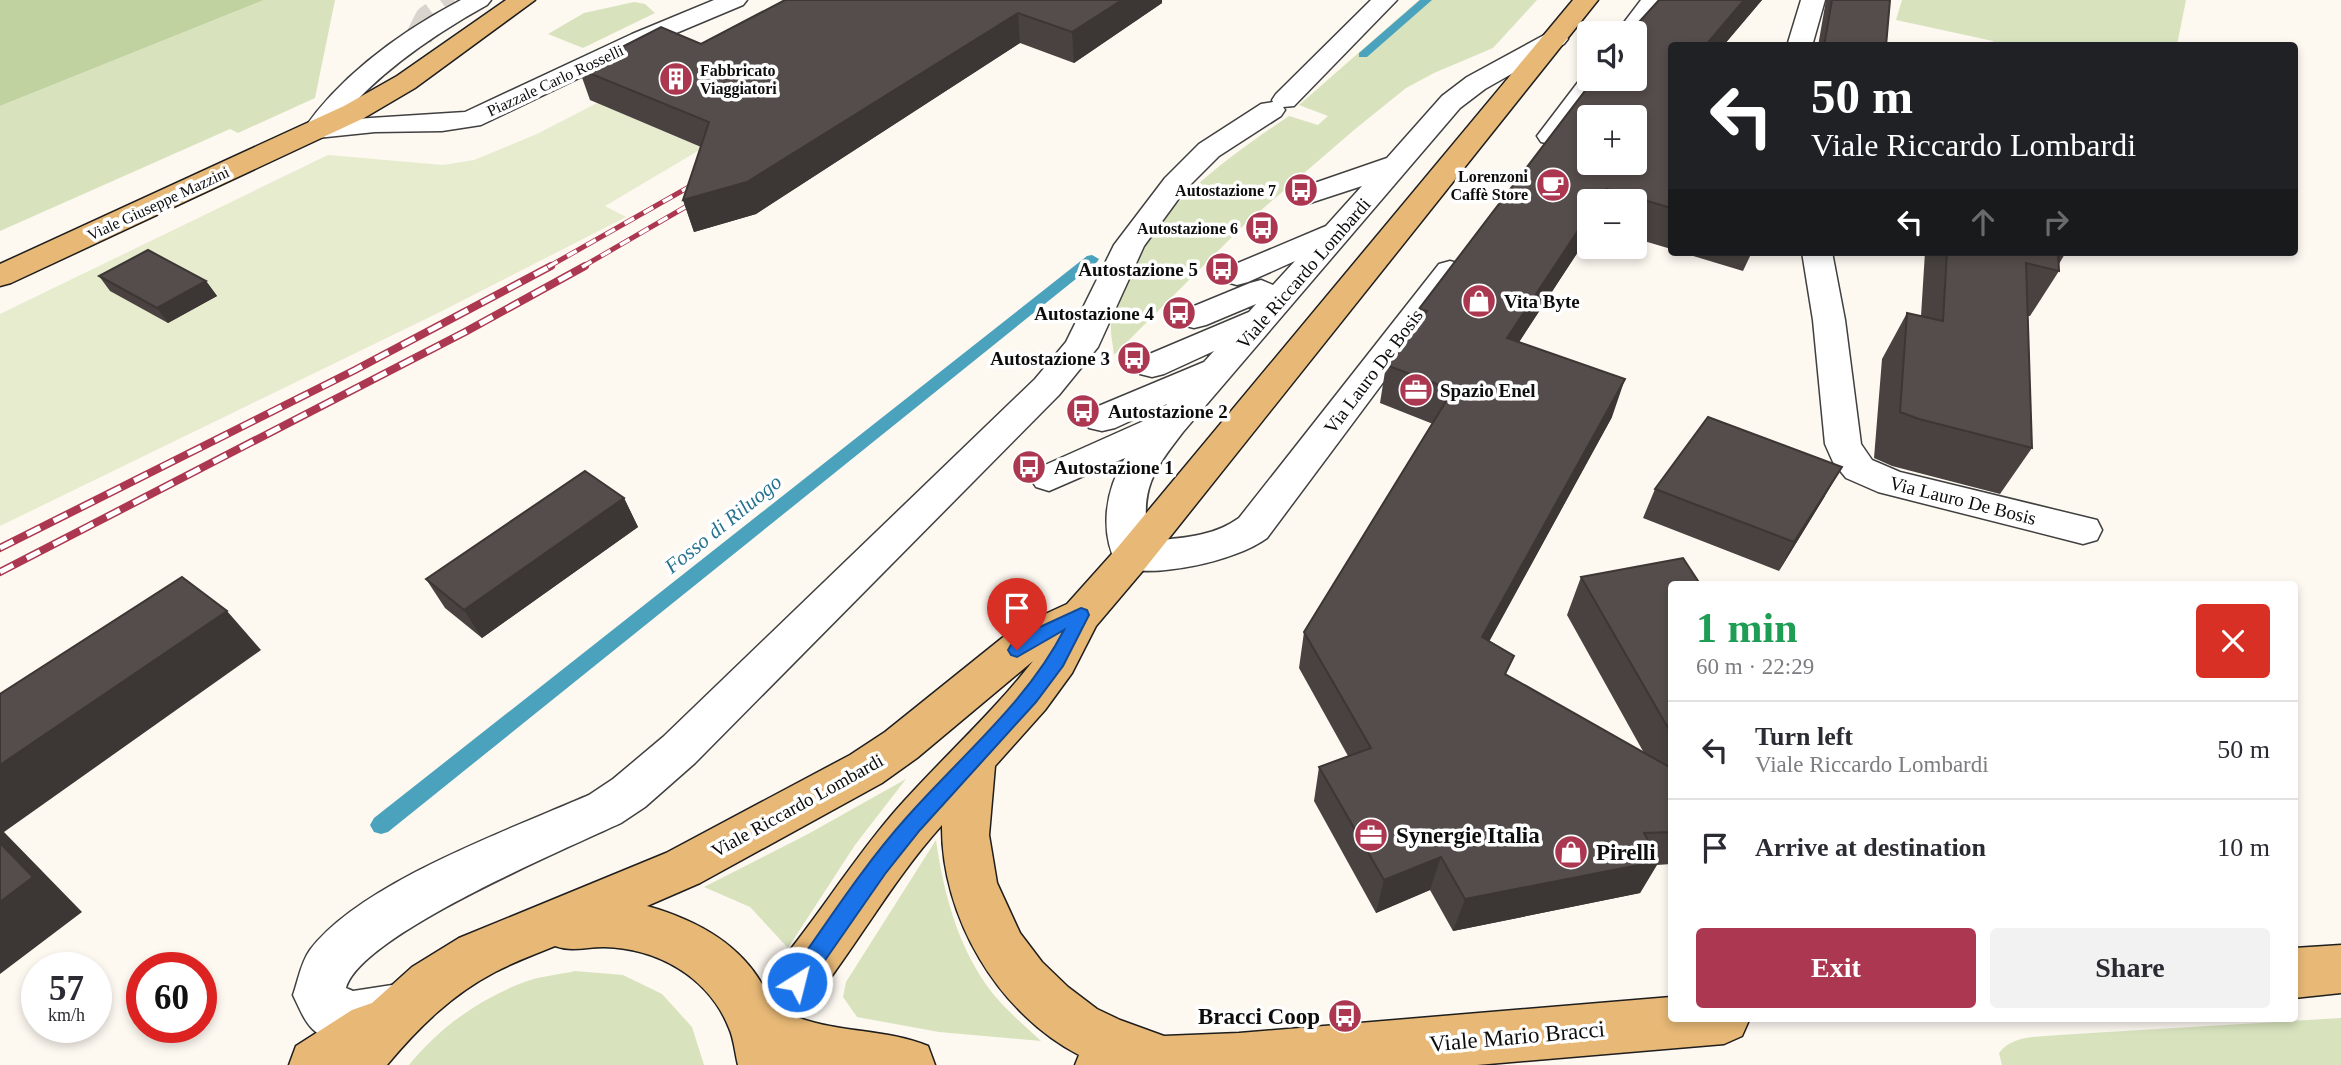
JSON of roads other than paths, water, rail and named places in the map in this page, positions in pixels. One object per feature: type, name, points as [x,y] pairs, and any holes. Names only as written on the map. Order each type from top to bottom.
[{"type":"main road","points":[[317,130],[406,82],[499,14],[523,0]]},
{"type":"main road","name":"Viale Riccardo Lombardi","points":[[760,1047],[797,982],[878,867],[974,756],[1030,697],[1057,662],[1081,615],[1132,557],[1586,0]]},
{"type":"main road","name":"Viale Giuseppe Mazzini","points":[[0,276],[317,130]]},
{"type":"main road","name":"Viale Riccardo Lombardi","points":[[352,1065],[401,1009],[430,985],[477,955],[683,868],[866,769],[911,737],[1017,650],[1081,615]]},
{"type":"main road","points":[[974,756],[966,802],[966,844],[970,873],[976,896],[1016,972],[1058,1012],[1091,1034],[1113,1045],[1178,1062]]},
{"type":"main road","name":"Viale Riccardo Lombardi","points":[[527,935],[587,923],[644,927],[693,946],[731,981],[760,1047]]},
{"type":"main road","points":[[2298,973],[2341,969]]},
{"type":"main road","points":[[315,1065],[401,1009]]},
{"type":"main road","name":"Viale Mario Bracci","points":[[1101,1065],[1239,1059],[1677,1022]]},
{"type":"main road","points":[[760,1047],[909,1065]]},
{"type":"street","points":[[317,130],[345,96],[419,37],[480,0]]},
{"type":"street","name":"Piazzale Carlo Rosselli","points":[[317,130],[471,119],[632,43],[735,0]]},
{"type":"street","points":[[401,1009],[342,1017],[327,1009],[319,995],[319,984],[332,963],[354,940],[392,912],[433,887],[605,809],[629,793],[679,750],[1047,387],[1081,347],[1123,256],[1175,184],[1209,150],[1278,105],[1385,0]]},
{"type":"street","points":[[1637,21],[1653,0]]},
{"type":"street","points":[[1800,42],[1813,0]]},
{"type":"street","name":"Viale Riccardo Lombardi","points":[[1132,557],[1125,506],[1129,488],[1147,454],[1170,423],[1451,102],[1463,91],[1555,39]]},
{"type":"street","points":[[1535,156],[1585,91]]},
{"type":"street","points":[[1310,194],[1398,164]]},
{"type":"street","points":[[1274,233],[1374,191]]},
{"type":"street","points":[[1237,275],[1341,229]]},
{"type":"street","name":"Via Lauro De Bosis","points":[[1132,557],[1230,542],[1245,537],[1467,247]]},
{"type":"street","name":"Via Lauro De Bosis","points":[[1818,256],[1829,320],[1840,435],[1853,462],[1867,474],[1891,483],[2083,530]]},
{"type":"street","points":[[1194,318],[1302,273]]},
{"type":"street","points":[[1152,366],[1263,317]]},
{"type":"street","points":[[1102,419],[1220,367]]},
{"type":"street","points":[[1049,478],[1170,423]]},
{"type":"waterway","name":"Fosso di Riluogo","points":[[1363,55],[1427,0]]},
{"type":"waterway","name":"Fosso di Riluogo","points":[[381,825],[1092,259]]},
{"type":"tunnel","points":[[419,37],[428,19],[454,0]]},
{"type":"railway","points":[[548,267],[703,179]]},
{"type":"railway","points":[[582,267],[701,198]]},
{"type":"railway","points":[[0,548],[355,370],[551,266]]},
{"type":"railway","points":[[0,572],[465,332],[585,266]]},
{"type":"place","name":"Fabbricato Viaggiatori","points":[[676,79]]},
{"type":"place","name":"Lorenzoni Caffè Store","points":[[1553,185]]},
{"type":"place","name":"Autostazione 7","points":[[1301,190]]},
{"type":"place","name":"Autostazione 6","points":[[1262,228]]},
{"type":"place","name":"Autostazione 5","points":[[1222,269]]},
{"type":"place","name":"Vita Byte","points":[[1479,301]]},
{"type":"place","name":"Autostazione 4","points":[[1179,313]]},
{"type":"place","name":"Autostazione 3","points":[[1134,358]]},
{"type":"place","name":"Spazio Enel","points":[[1416,390]]},
{"type":"place","name":"Autostazione 2","points":[[1083,411]]},
{"type":"place","name":"Autostazione 1","points":[[1029,467]]},
{"type":"place","name":"Synergie Italia","points":[[1371,835]]},
{"type":"place","name":"Pirelli","points":[[1571,852]]},
{"type":"place","name":"Bracci Coop","points":[[1345,1016]]}]
